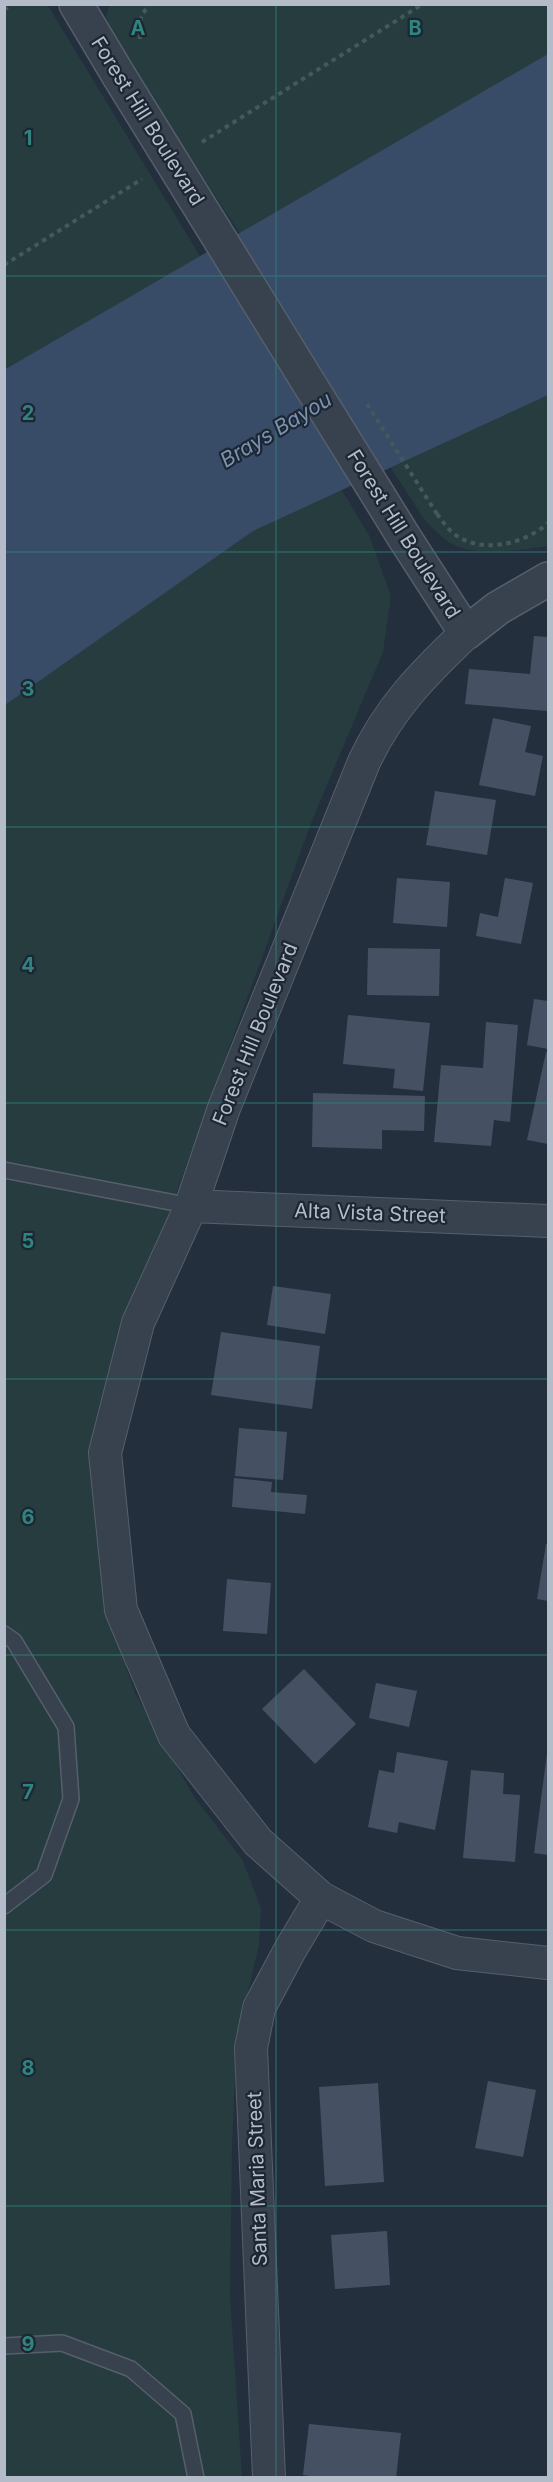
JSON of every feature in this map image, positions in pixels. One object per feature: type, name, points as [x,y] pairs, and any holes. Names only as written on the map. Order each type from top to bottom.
[{"type":"street","name":"Forest Hill Boulevard","points":[[76,4],[404,537],[466,633],[411,687],[397,704],[372,744],[224,1108],[191,1206],[138,1323],[105,1454],[121,1610],[174,1735],[258,1842],[321,1898],[374,1926],[457,1953],[549,1963]]},
{"type":"street","points":[[466,633],[498,608],[549,579]]},
{"type":"street","name":"Alta Vista Street","points":[[191,1206],[549,1221]]},
{"type":"street","name":"Santa Maria Street","points":[[269,2478],[251,2048],[259,2008],[321,1898]]},
{"type":"lane","points":[[4,1170],[191,1206]]},
{"type":"lane","points":[[4,1634],[14,1641],[66,1727],[71,1799],[44,1875],[4,1906]]},
{"type":"lane","points":[[4,2346],[62,2343],[131,2369],[183,2415],[196,2478]]},
{"type":"path","points":[[4,10],[12,4]]},
{"type":"path","points":[[141,44],[139,36],[141,16],[150,4]]},
{"type":"path","points":[[194,147],[423,4]]},
{"type":"path","points":[[4,265],[144,178]]},
{"type":"path","points":[[436,514],[453,534],[470,542],[495,546],[538,532],[549,523]]},
{"type":"green space","points":[[47,4],[369,535],[391,596],[383,652],[311,823],[149,1268],[115,1375],[106,1607],[135,1693],[194,1797],[242,1859],[261,1908],[259,1945],[237,2039],[232,2147],[230,2297],[242,2477],[5,2478],[4,5]]},
{"type":"green space","points":[[110,4],[548,5],[548,546],[496,551],[469,550],[447,541],[426,522],[110,33],[106,16]]},
{"type":"water","name":"Brays Bayou","points":[[548,54],[548,395],[253,531],[5,705],[4,370]]},
{"type":"building","points":[[534,636],[548,637],[548,711],[465,704],[469,669],[530,674]]},
{"type":"building","points":[[493,718],[531,726],[525,752],[543,756],[535,796],[479,785]]},
{"type":"building","points":[[435,791],[496,800],[487,855],[426,845]]},
{"type":"building","points":[[397,878],[450,882],[447,927],[393,923]]},
{"type":"building","points":[[505,878],[533,883],[521,944],[476,936],[480,913],[498,917]]},
{"type":"building","points":[[368,948],[440,949],[439,996],[367,995]]},
{"type":"building","points":[[534,999],[548,1001],[548,1049],[527,1045]]},
{"type":"building","points":[[348,1015],[430,1023],[423,1091],[393,1088],[395,1069],[343,1064]]},
{"type":"building","points":[[486,1022],[518,1025],[510,1122],[494,1120],[491,1146],[434,1142],[441,1065],[483,1068]]},
{"type":"building","points":[[546,1052],[548,1053],[548,1144],[527,1140]]},
{"type":"building","points":[[313,1093],[425,1096],[424,1131],[382,1130],[382,1149],[312,1147]]},
{"type":"building","points":[[273,1286],[331,1294],[325,1334],[267,1325]]},
{"type":"building","points":[[221,1332],[320,1346],[312,1409],[211,1395]]},
{"type":"building","points":[[239,1428],[287,1432],[283,1480],[235,1476]]},
{"type":"building","points":[[234,1478],[272,1482],[271,1492],[307,1495],[305,1514],[232,1507]]},
{"type":"building","points":[[546,1544],[548,1544],[548,1601],[537,1599]]},
{"type":"building","points":[[227,1579],[271,1583],[267,1634],[223,1631]]},
{"type":"building","points":[[304,1669],[356,1724],[315,1764],[262,1709]]},
{"type":"building","points":[[376,1683],[417,1691],[409,1727],[369,1718]]},
{"type":"building","points":[[397,1752],[448,1761],[435,1830],[399,1822],[397,1833],[368,1827],[379,1770],[394,1773]]},
{"type":"building","points":[[548,1753],[548,1855],[534,1853]]},
{"type":"building","points":[[471,1770],[504,1773],[503,1794],[520,1795],[515,1862],[463,1858]]},
{"type":"building","points":[[488,2081],[536,2090],[523,2157],[475,2148]]},
{"type":"building","points":[[378,2083],[384,2182],[325,2186],[319,2087]]},
{"type":"building","points":[[387,2231],[390,2285],[335,2289],[331,2235]]},
{"type":"building","points":[[309,2424],[401,2433],[396,2478],[324,2478],[303,2475]]}]
